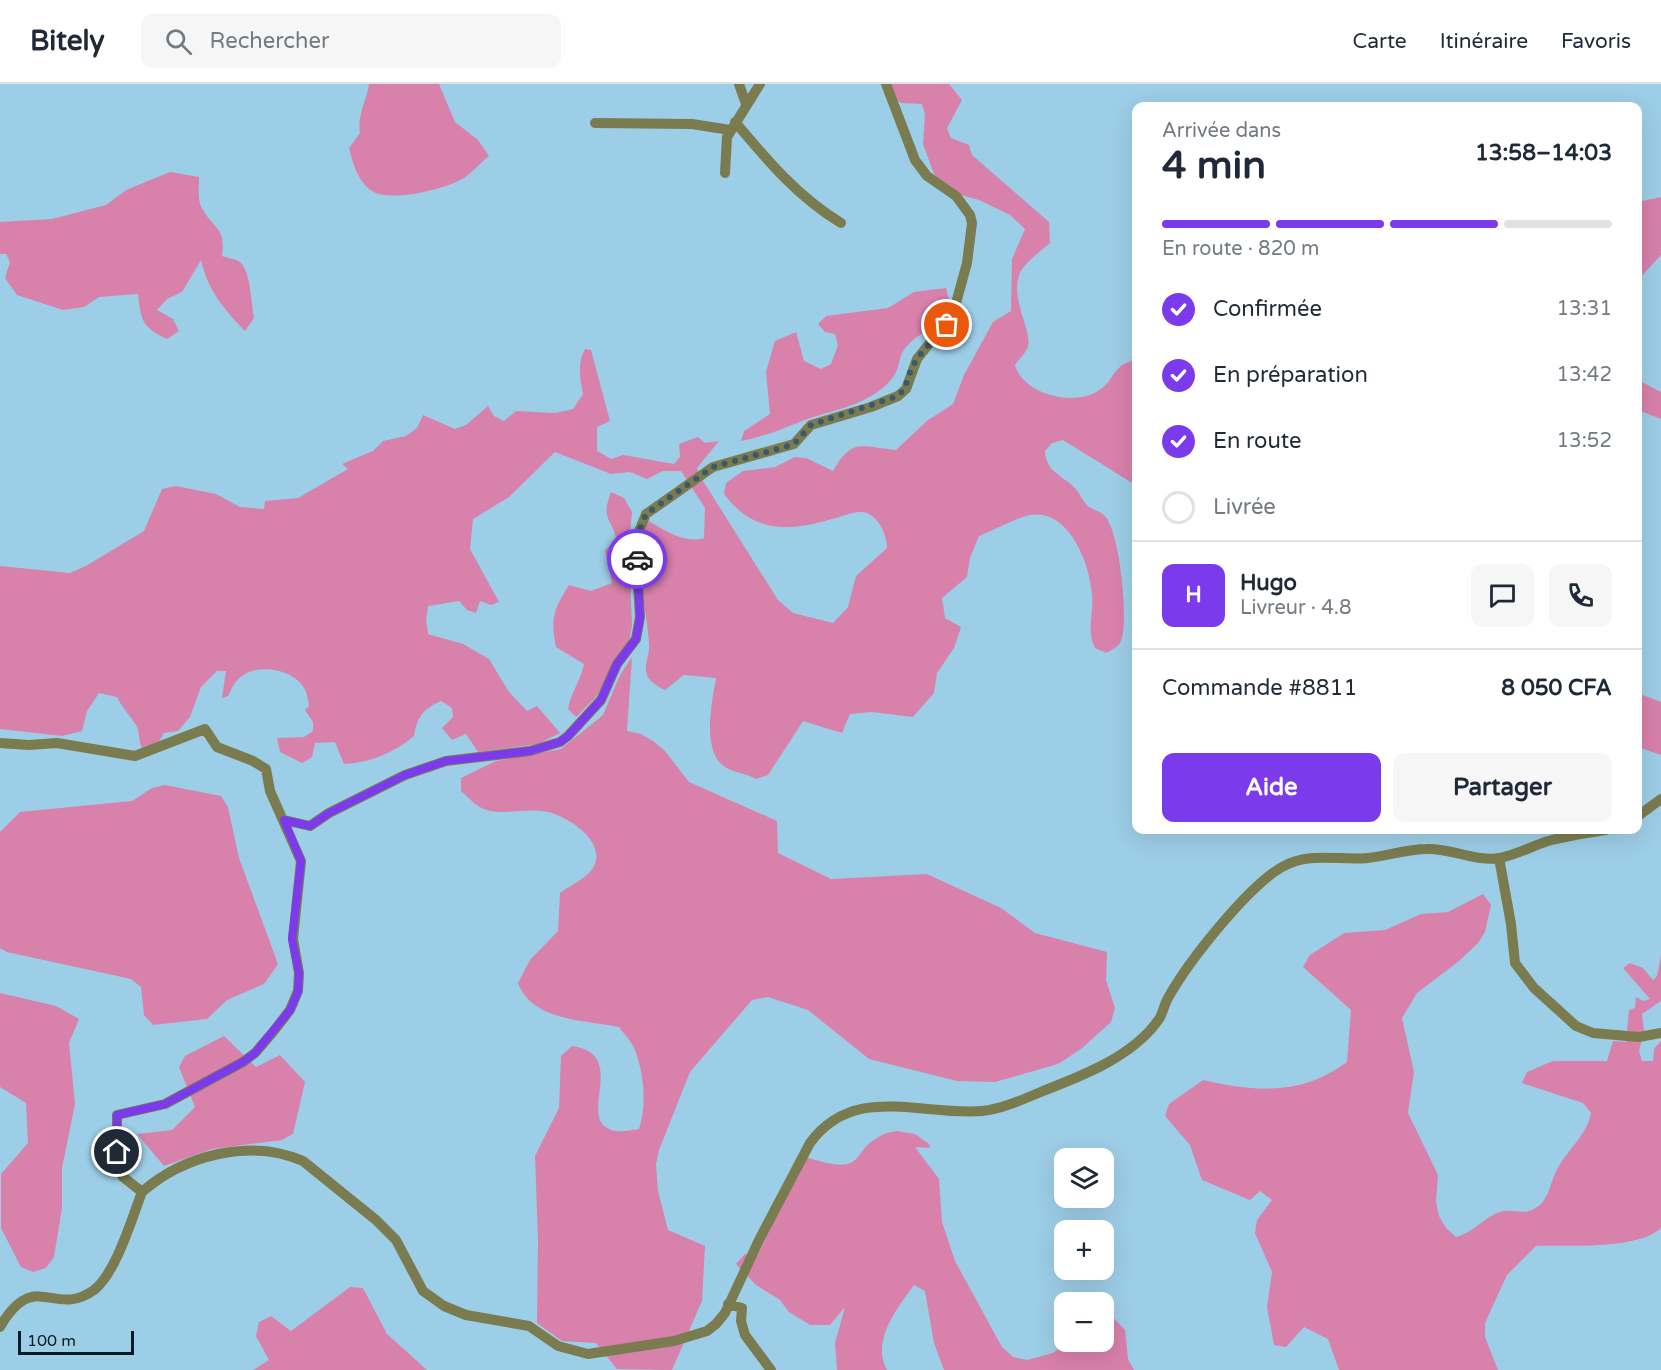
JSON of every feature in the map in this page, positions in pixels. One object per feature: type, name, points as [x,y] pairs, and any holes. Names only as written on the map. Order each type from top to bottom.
[{"type":"street","points":[[739,84],[746,104]]},
{"type":"street","points":[[725,173],[726,144],[732,126],[760,84]]},
{"type":"street","points":[[284,820],[310,826],[329,813],[405,775],[446,761],[530,751],[560,742],[601,700],[617,664],[636,639],[640,617],[636,553],[638,534],[646,514],[713,467],[794,444],[811,425],[871,407],[898,396],[906,388],[911,369],[917,359],[953,314],[967,263],[972,224],[970,215],[956,196],[927,176],[915,160],[886,84]]},
{"type":"street","points":[[595,123],[732,126],[807,200],[841,223]]},
{"type":"street","points":[[0,743],[29,745],[57,743],[135,756],[205,729],[217,747],[254,761],[266,769],[270,791],[301,861],[292,939],[299,973],[298,992],[290,1010],[255,1053],[243,1062],[165,1104],[117,1115],[117,1152],[122,1176],[142,1192]]},
{"type":"street","points":[[1642,813],[1661,799]]},
{"type":"street","points":[[0,1327],[18,1302],[27,1298],[36,1296],[70,1300],[94,1289],[105,1278],[142,1192],[168,1172],[186,1163],[212,1156],[256,1151],[291,1156],[311,1166],[376,1220],[396,1240],[423,1291],[444,1306],[466,1315],[529,1326],[558,1347],[576,1353],[610,1351],[694,1336],[716,1324],[729,1304],[759,1240],[810,1143],[820,1130],[834,1119],[854,1111],[891,1106],[985,1111],[1044,1091],[1123,1053],[1159,1019],[1167,999],[1186,971],[1259,885],[1280,868],[1295,861],[1308,857],[1367,858],[1428,849],[1499,858],[1548,841],[1585,834]]},
{"type":"street","points":[[1499,858],[1511,924],[1515,963],[1534,988],[1576,1026],[1593,1033],[1639,1038],[1661,1033]]},
{"type":"street","points":[[729,1304],[742,1308],[741,1321],[745,1335],[771,1370]]},
{"type":"shaded area","points":[[369,84],[439,84],[455,122],[478,140],[489,156],[464,178],[445,186],[405,195],[382,195],[374,192],[360,178],[354,167],[349,148],[360,133],[361,115]]},
{"type":"shaded area","points":[[886,84],[949,84],[962,100],[947,128],[951,138],[969,145],[972,155],[1049,222],[1050,243],[1026,265],[1017,283],[1028,346],[1015,365],[1028,384],[1050,395],[1076,398],[1088,396],[1105,386],[1117,370],[1132,361],[1132,483],[1063,440],[1052,443],[1045,451],[1048,464],[1052,469],[1075,488],[1089,507],[1105,516],[1115,539],[1123,594],[1124,627],[1120,643],[1114,649],[1106,653],[1095,648],[1092,642],[1090,582],[1082,554],[1075,541],[1056,520],[1044,515],[1030,515],[1017,519],[979,536],[970,558],[967,577],[942,598],[945,618],[961,627],[954,648],[937,673],[934,693],[913,717],[871,712],[850,714],[842,733],[803,721],[768,775],[756,779],[732,771],[718,760],[713,750],[710,726],[716,678],[684,675],[665,690],[650,680],[646,671],[649,644],[640,565],[643,535],[649,521],[682,538],[704,538],[705,508],[681,471],[663,471],[647,479],[630,472],[611,474],[555,452],[509,497],[473,519],[470,549],[499,602],[491,605],[480,601],[476,613],[467,610],[459,601],[428,606],[426,620],[428,634],[463,644],[489,659],[509,692],[527,711],[537,706],[560,733],[538,744],[478,752],[466,734],[452,740],[442,728],[453,717],[452,708],[441,701],[422,714],[414,736],[381,756],[363,762],[344,764],[335,742],[315,743],[312,757],[302,763],[280,752],[277,738],[304,737],[313,731],[313,722],[305,710],[309,706],[306,692],[293,677],[269,669],[260,669],[245,674],[233,686],[228,696],[222,698],[226,671],[217,671],[201,687],[190,717],[178,731],[164,733],[158,743],[142,748],[137,727],[117,697],[99,693],[87,711],[82,731],[62,736],[0,729],[0,566],[70,573],[86,566],[144,531],[162,489],[176,486],[216,494],[240,507],[264,509],[265,501],[298,498],[348,469],[342,464],[373,451],[383,441],[406,436],[417,428],[423,415],[455,429],[466,425],[488,406],[494,416],[504,421],[516,411],[555,413],[573,409],[583,394],[580,365],[585,349],[591,350],[610,421],[597,427],[597,451],[611,459],[623,455],[674,464],[680,457],[679,444],[698,437],[705,443],[719,441],[697,468],[703,481],[778,600],[793,613],[833,623],[848,607],[856,576],[887,548],[883,531],[877,521],[868,514],[859,512],[801,526],[772,526],[747,516],[735,507],[724,494],[726,483],[743,471],[775,467],[795,457],[806,458],[833,471],[846,453],[852,449],[866,446],[896,450],[928,420],[953,404],[964,375],[993,322],[1011,311],[1012,259],[1025,229],[1010,215],[979,200],[946,191],[934,174],[923,144],[925,114],[922,104],[901,103],[884,90]]},
{"type":"shaded area","points":[[170,172],[199,177],[200,203],[207,217],[221,234],[222,256],[240,262],[244,267],[254,318],[245,331],[217,298],[207,280],[201,260],[182,292],[167,299],[157,310],[173,319],[179,331],[167,339],[152,331],[144,322],[138,294],[99,297],[84,307],[63,310],[17,295],[5,278],[10,262],[6,254],[0,254],[0,222],[52,219],[106,205],[126,190]]},
{"type":"shaded area","points":[[1661,197],[1661,255],[1642,276],[1642,201]]},
{"type":"shaded area","points":[[946,288],[953,316],[912,341],[903,351],[892,379],[877,392],[846,407],[741,441],[744,431],[770,414],[766,372],[775,341],[796,332],[804,361],[821,369],[831,364],[838,345],[835,334],[825,332],[818,324],[826,316],[888,308],[914,292]]},
{"type":"shaded area","points":[[1642,382],[1661,392],[1661,419],[1642,412]]},
{"type":"shaded area","points":[[611,492],[624,498],[632,512],[629,544],[632,626],[629,642],[595,698],[576,717],[568,709],[584,664],[556,647],[553,628],[555,614],[569,585],[591,591],[612,583],[605,550],[617,540],[607,513]]},
{"type":"shaded area","points":[[632,657],[627,731],[641,734],[653,741],[665,751],[689,782],[777,821],[778,853],[831,879],[927,874],[1001,908],[1035,933],[1107,952],[1106,980],[1115,1008],[1111,1022],[1081,1049],[1058,1064],[995,1082],[957,1081],[869,1059],[808,1010],[768,997],[752,1000],[690,1072],[659,1150],[656,1164],[658,1191],[668,1230],[705,1246],[702,1301],[672,1370],[617,1369],[596,1343],[562,1341],[537,1323],[538,1240],[535,1156],[559,1108],[561,1056],[572,1046],[589,1051],[598,1061],[601,1073],[598,1113],[602,1123],[614,1131],[639,1129],[644,1100],[641,1069],[635,1050],[619,1027],[575,1020],[547,1012],[525,996],[518,983],[530,960],[558,931],[560,893],[593,868],[596,858],[595,848],[590,839],[582,830],[562,817],[542,811],[497,812],[486,810],[461,791],[461,778],[496,761],[561,749],[603,715],[620,675]]},
{"type":"shaded area","points":[[1642,695],[1661,702],[1661,755],[1642,748]]},
{"type":"shaded area","points":[[165,785],[221,796],[228,807],[239,858],[278,964],[264,984],[227,1000],[207,1019],[153,1025],[144,1015],[141,987],[131,979],[7,952],[0,948],[0,832],[20,812],[132,801],[152,788]]},
{"type":"shaded area","points":[[1483,894],[1491,905],[1485,932],[1478,943],[1459,961],[1417,993],[1402,1018],[1414,1072],[1408,1113],[1438,1175],[1436,1202],[1439,1216],[1446,1228],[1456,1237],[1470,1231],[1498,1212],[1522,1212],[1538,1207],[1546,1197],[1562,1161],[1586,1128],[1591,1113],[1583,1103],[1522,1083],[1527,1072],[1553,1061],[1607,1061],[1613,1041],[1626,1042],[1629,1010],[1635,1008],[1636,997],[1643,1001],[1650,999],[1623,968],[1630,963],[1643,968],[1653,980],[1657,976],[1661,955],[1661,1001],[1642,1014],[1644,1031],[1639,1051],[1642,1061],[1653,1061],[1654,1049],[1661,1041],[1661,1228],[1650,1235],[1620,1243],[1536,1246],[1507,1275],[1485,1323],[1485,1337],[1498,1370],[1339,1370],[1328,1339],[1304,1327],[1286,1347],[1274,1345],[1267,1307],[1272,1272],[1255,1233],[1257,1220],[1272,1200],[1260,1191],[1250,1200],[1202,1180],[1190,1145],[1165,1116],[1169,1104],[1203,1080],[1260,1089],[1295,1086],[1313,1081],[1347,1062],[1351,1010],[1303,967],[1310,955],[1344,933],[1385,930],[1421,914],[1448,912]]},
{"type":"shaded area","points":[[0,993],[56,1006],[79,1019],[69,1043],[75,1104],[62,1168],[62,1208],[54,1257],[46,1268],[33,1272],[21,1267],[1,1228],[1,1174],[28,1143],[26,1103],[0,1087]]},
{"type":"shaded area","points":[[224,1036],[256,1067],[280,1055],[305,1082],[293,1134],[282,1140],[212,1149],[164,1166],[137,1134],[172,1130],[195,1107],[179,1067],[185,1056]]},
{"type":"shaded area","points":[[897,1131],[915,1134],[929,1144],[930,1148],[915,1147],[939,1179],[942,1222],[955,1261],[1002,1347],[1013,1357],[1027,1360],[1054,1352],[1114,1352],[1114,1318],[1125,1330],[1128,1359],[1134,1370],[944,1370],[934,1343],[925,1291],[914,1285],[894,1314],[884,1336],[882,1348],[887,1370],[837,1370],[835,1343],[845,1307],[830,1325],[810,1325],[789,1312],[780,1300],[756,1285],[736,1264],[745,1254],[757,1256],[805,1157],[832,1164],[847,1164],[855,1160],[867,1145],[888,1133]]},
{"type":"shaded area","points":[[350,1287],[363,1288],[387,1334],[427,1370],[253,1370],[269,1360],[256,1336],[259,1322],[271,1316],[291,1331]]},
{"type":"way so far","points":[[637,559],[638,534],[641,524],[653,507],[691,484],[713,467],[794,444],[804,430],[811,425],[871,407],[898,396],[906,388],[911,369],[917,359],[947,325]]},
{"type":"route","points":[[117,1152],[117,1115],[165,1104],[243,1062],[255,1053],[290,1010],[298,992],[299,973],[292,939],[301,861],[284,820],[310,826],[344,805],[368,796],[394,779],[424,771],[446,761],[530,751],[560,742],[601,700],[617,664],[632,648],[636,639],[640,617],[637,559]]}]
